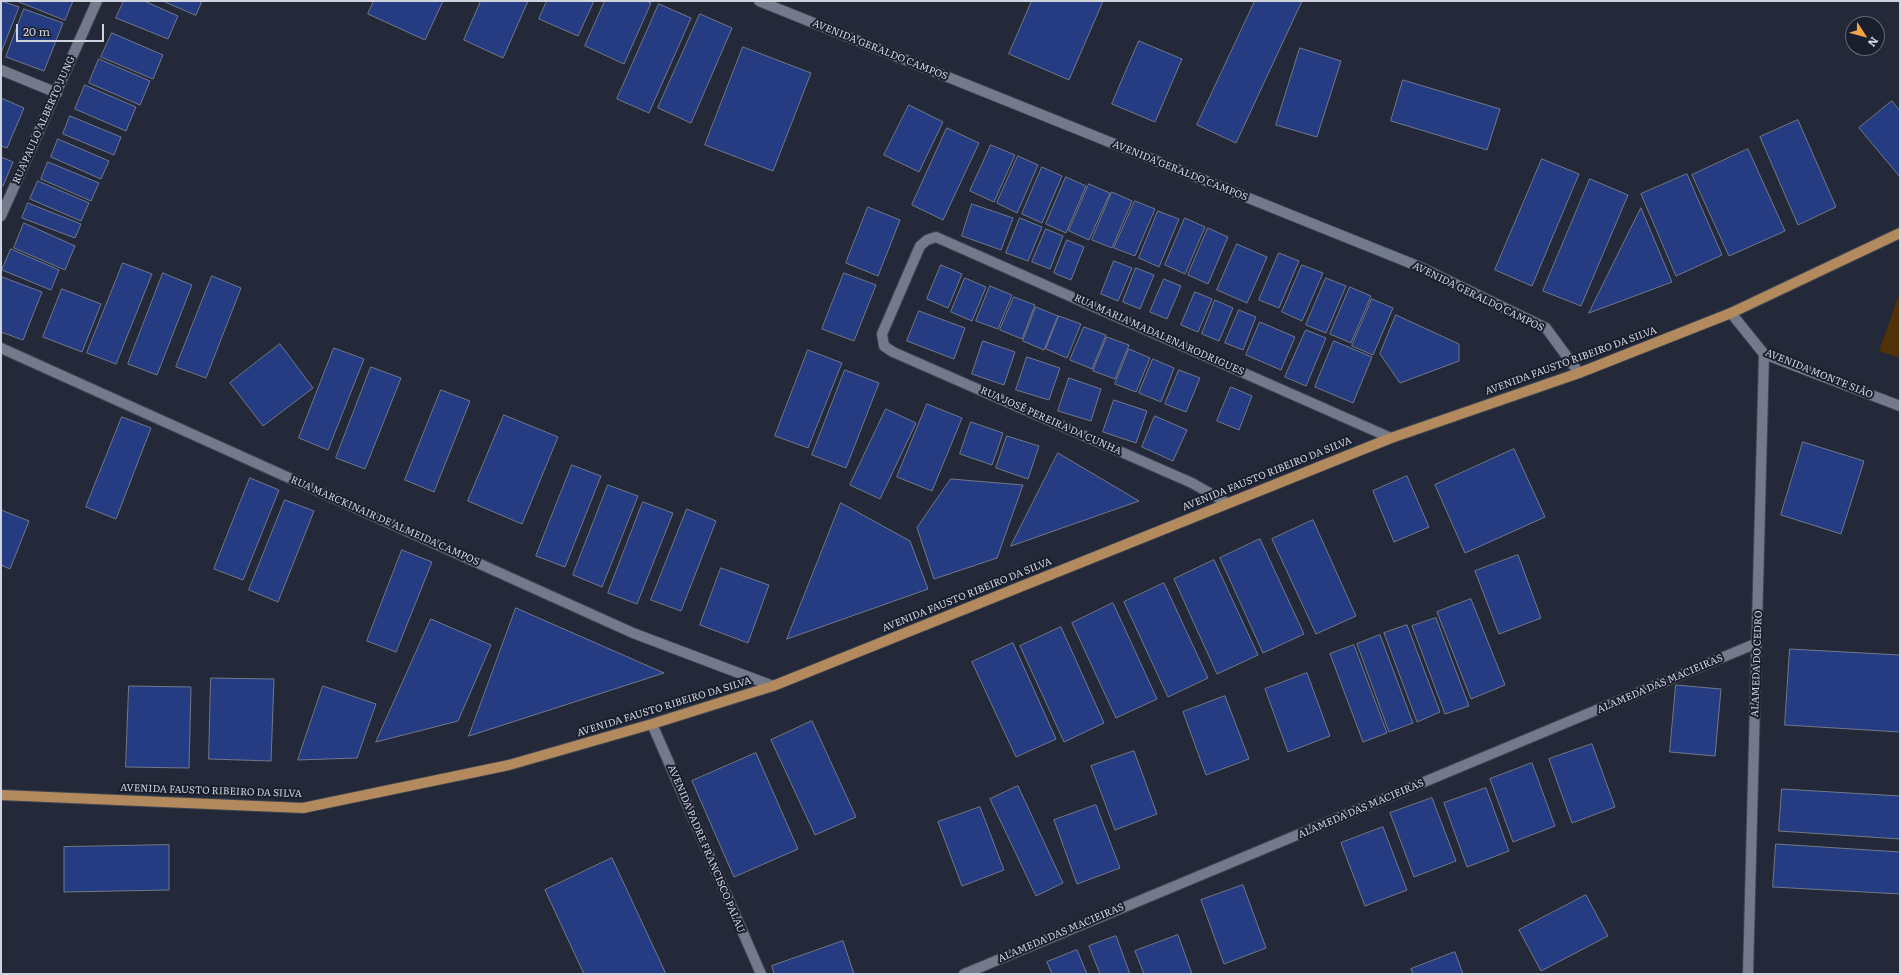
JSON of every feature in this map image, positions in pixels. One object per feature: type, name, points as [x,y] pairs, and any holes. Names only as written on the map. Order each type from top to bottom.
[{"type":"main road","name":"AVENIDA FAUSTO RIBEIRO DA SILVA","points":[[1,795],[303,808],[509,765],[652,724],[773,686],[1391,438],[1579,373],[1731,313],[1900,233]]},
{"type":"street","name":"RUA PAULO ALBERTO JUNG","points":[[1,216],[97,1]]},
{"type":"street","name":"AVENIDA GERALDO CAMPOS","points":[[759,1],[1420,268],[1546,328],[1579,373]]},
{"type":"street","points":[[1,70],[57,93]]},
{"type":"street","name":"RUA MARIA MADALENA RODRIGUES","points":[[882,334],[920,246],[927,240],[936,237],[1391,438]]},
{"type":"street","name":"AVENIDA MONTE SIÃO","points":[[1731,313],[1764,354],[1900,406]]},
{"type":"street","name":"RUA JOSÉ PEREIRA DA CUNHA","points":[[882,334],[884,346],[893,352],[1192,483],[1227,503]]},
{"type":"street","name":"RUA MARCKINAIR DE ALMEIDA CAMPOS","points":[[1,348],[633,632],[773,686]]},
{"type":"street","name":"ALAMEDA DO CEDRO","points":[[1748,974],[1764,354]]},
{"type":"street","name":"ALAMEDA DAS MACIEIRAS","points":[[964,974],[1757,643]]},
{"type":"street","name":"AVENIDA PADRE FRANCISCO PALAU","points":[[652,724],[761,974]]},
{"type":"shaded area","points":[[1900,292],[1900,358],[1879,351]]},
{"type":"building","points":[[1,1],[19,7],[1,53]]},
{"type":"building","points":[[17,1],[73,1],[65,20]]},
{"type":"building","points":[[124,1],[144,1],[178,16],[168,39],[116,18]]},
{"type":"building","points":[[163,1],[202,1],[196,15]]},
{"type":"building","points":[[374,1],[443,1],[425,40],[368,14]]},
{"type":"building","points":[[481,1],[528,1],[503,58],[464,40]]},
{"type":"building","points":[[547,1],[594,1],[578,36],[539,19]]},
{"type":"building","points":[[605,1],[645,1],[651,3],[624,64],[585,46]]},
{"type":"building","points":[[1032,1],[1103,1],[1069,80],[1009,54]]},
{"type":"building","points":[[1255,1],[1302,1],[1236,143],[1197,125]]},
{"type":"building","points":[[659,4],[691,18],[649,113],[617,99]]},
{"type":"building","points":[[24,9],[63,23],[44,71],[6,57]]},
{"type":"building","points":[[700,14],[732,28],[691,123],[658,108]]},
{"type":"building","points":[[112,33],[163,55],[153,79],[101,57]]},
{"type":"building","points":[[1139,41],[1182,59],[1155,122],[1112,104]]},
{"type":"building","points":[[743,47],[811,73],[773,171],[705,145]]},
{"type":"building","points":[[1300,48],[1341,61],[1317,137],[1276,125]]},
{"type":"building","points":[[99,59],[150,81],[140,105],[89,83]]},
{"type":"building","points":[[1403,80],[1500,109],[1487,150],[1391,121]]},
{"type":"building","points":[[85,85],[136,107],[126,131],[75,109]]},
{"type":"building","points":[[1,98],[24,108],[7,148],[1,146]]},
{"type":"building","points":[[1892,101],[1900,111],[1900,177],[1859,128]]},
{"type":"building","points":[[909,105],[943,122],[919,172],[884,155]]},
{"type":"building","points":[[70,116],[121,137],[114,155],[63,134]]},
{"type":"building","points":[[1798,120],[1836,207],[1798,225],[1760,137]]},
{"type":"building","points":[[947,128],[979,143],[943,220],[912,205]]},
{"type":"building","points":[[58,139],[109,161],[101,179],[51,157]]},
{"type":"building","points":[[991,145],[1015,155],[994,202],[970,191]]},
{"type":"building","points":[[1748,149],[1785,231],[1729,256],[1692,175]]},
{"type":"building","points":[[1018,156],[1038,165],[1017,213],[997,203]]},
{"type":"building","points":[[1,157],[13,162],[3,186],[1,185]]},
{"type":"building","points":[[1542,159],[1579,174],[1532,286],[1495,270]]},
{"type":"building","points":[[48,162],[99,183],[91,201],[41,179]]},
{"type":"building","points":[[1042,167],[1062,176],[1042,223],[1022,214]]},
{"type":"building","points":[[1687,174],[1722,255],[1676,276],[1641,194]]},
{"type":"building","points":[[1066,177],[1086,186],[1066,233],[1046,224]]},
{"type":"building","points":[[1590,179],[1628,195],[1581,306],[1543,291]]},
{"type":"building","points":[[38,181],[89,203],[81,221],[30,199]]},
{"type":"building","points":[[1089,184],[1110,193],[1089,240],[1069,231]]},
{"type":"building","points":[[1112,192],[1132,201],[1112,248],[1092,240]]},
{"type":"building","points":[[1135,201],[1155,209],[1135,256],[1114,248]]},
{"type":"building","points":[[28,203],[81,224],[75,238],[22,218]]},
{"type":"building","points":[[972,204],[1013,218],[1001,250],[962,236]]},
{"type":"building","points":[[868,207],[900,220],[878,276],[846,263]]},
{"type":"building","points":[[1641,208],[1672,282],[1589,313]]},
{"type":"building","points":[[1158,211],[1179,219],[1159,267],[1139,258]]},
{"type":"building","points":[[1020,218],[1042,227],[1028,261],[1006,253]]},
{"type":"building","points":[[1185,218],[1205,227],[1185,274],[1165,265]]},
{"type":"building","points":[[24,223],[75,246],[65,270],[14,248]]},
{"type":"building","points":[[1208,228],[1228,237],[1208,284],[1188,275]]},
{"type":"building","points":[[1046,229],[1063,236],[1050,269],[1032,262]]},
{"type":"building","points":[[1067,240],[1084,247],[1071,280],[1054,273]]},
{"type":"building","points":[[1237,244],[1267,257],[1247,303],[1217,290]]},
{"type":"building","points":[[11,249],[59,270],[51,290],[2,270]]},
{"type":"building","points":[[1279,253],[1299,261],[1279,308],[1259,300]]},
{"type":"building","points":[[1114,261],[1132,268],[1118,301],[1101,294]]},
{"type":"building","points":[[123,263],[152,274],[116,364],[87,353]]},
{"type":"building","points":[[941,265],[962,274],[948,308],[927,299]]},
{"type":"building","points":[[1302,265],[1323,273],[1302,321],[1282,312]]},
{"type":"building","points":[[1136,268],[1154,275],[1140,309],[1123,302]]},
{"type":"building","points":[[163,273],[192,285],[157,375],[128,364]]},
{"type":"building","points":[[844,273],[876,285],[854,341],[822,329]]},
{"type":"building","points":[[212,276],[241,288],[206,378],[176,367]]},
{"type":"building","points":[[2,277],[42,292],[23,340],[1,332]]},
{"type":"building","points":[[965,278],[986,287],[972,321],[951,312]]},
{"type":"building","points":[[1326,278],[1346,286],[1326,333],[1306,325]]},
{"type":"building","points":[[1164,279],[1181,286],[1167,319],[1150,312]]},
{"type":"building","points":[[990,286],[1012,295],[998,329],[976,321]]},
{"type":"building","points":[[1350,287],[1371,296],[1351,343],[1330,334]]},
{"type":"building","points":[[62,289],[101,304],[82,352],[43,337]]},
{"type":"building","points":[[1195,292],[1212,299],[1198,332],[1181,325]]},
{"type":"building","points":[[1014,297],[1035,305],[1022,339],[1000,330]]},
{"type":"building","points":[[1372,299],[1393,308],[1373,355],[1352,346]]},
{"type":"building","points":[[1215,300],[1233,308],[1219,341],[1202,334]]},
{"type":"building","points":[[1036,307],[1058,316],[1044,350],[1023,341]]},
{"type":"building","points":[[1239,310],[1256,317],[1243,350],[1225,343]]},
{"type":"building","points":[[919,311],[965,328],[954,359],[907,341]]},
{"type":"building","points":[[1396,315],[1459,344],[1459,361],[1400,383],[1380,354]]},
{"type":"building","points":[[1059,316],[1081,324],[1067,358],[1046,349]]},
{"type":"building","points":[[1260,322],[1295,337],[1281,370],[1246,355]]},
{"type":"building","points":[[1084,327],[1106,335],[1092,369],[1070,360]]},
{"type":"building","points":[[1306,330],[1326,338],[1306,386],[1285,377]]},
{"type":"building","points":[[1107,337],[1129,345],[1115,379],[1093,371]]},
{"type":"building","points":[[983,341],[1015,352],[1004,385],[972,374]]},
{"type":"building","points":[[1334,341],[1372,357],[1353,403],[1315,387]]},
{"type":"building","points":[[280,344],[313,388],[263,426],[230,383]]},
{"type":"building","points":[[334,348],[364,359],[328,450],[299,438]]},
{"type":"building","points":[[1129,349],[1150,358],[1136,392],[1115,384]]},
{"type":"building","points":[[808,350],[842,363],[808,448],[775,436]]},
{"type":"building","points":[[1027,357],[1060,368],[1049,400],[1016,390]]},
{"type":"building","points":[[1153,359],[1174,368],[1161,402],[1139,393]]},
{"type":"building","points":[[371,367],[401,378],[365,469],[336,458]]},
{"type":"building","points":[[845,370],[879,383],[846,468],[812,455]]},
{"type":"building","points":[[1179,370],[1200,378],[1186,412],[1165,404]]},
{"type":"building","points":[[1069,378],[1101,389],[1091,421],[1058,411]]},
{"type":"building","points":[[1231,387],[1252,396],[1239,430],[1217,421]]},
{"type":"building","points":[[441,390],[470,401],[434,492],[405,480]]},
{"type":"building","points":[[1114,400],[1147,411],[1136,443],[1103,432]]},
{"type":"building","points":[[927,404],[962,418],[932,491],[897,477]]},
{"type":"building","points":[[886,409],[916,423],[880,499],[850,485]]},
{"type":"building","points":[[504,415],[558,437],[522,524],[468,501]]},
{"type":"building","points":[[1155,416],[1187,430],[1173,461],[1142,447]]},
{"type":"building","points":[[122,417],[151,428],[116,519],[86,507]]},
{"type":"building","points":[[971,422],[1003,433],[992,465],[960,454]]},
{"type":"building","points":[[1007,436],[1039,446],[1028,479],[996,468]]},
{"type":"building","points":[[1803,442],[1864,461],[1841,534],[1781,515]]},
{"type":"building","points":[[1514,449],[1545,517],[1465,553],[1435,485]]},
{"type":"building","points":[[1058,453],[1139,501],[1011,546]]},
{"type":"building","points":[[572,465],[601,476],[565,567],[536,556]]},
{"type":"building","points":[[1407,476],[1429,527],[1394,542],[1373,491]]},
{"type":"building","points":[[250,478],[279,490],[243,580],[214,569]]},
{"type":"building","points":[[951,479],[1023,485],[997,558],[934,579],[917,528]]},
{"type":"building","points":[[608,485],[638,496],[602,587],[573,575]]},
{"type":"building","points":[[285,500],[314,511],[278,602],[249,590]]},
{"type":"building","points":[[643,502],[673,513],[637,604],[608,593]]},
{"type":"building","points":[[841,503],[910,541],[928,589],[787,639]]},
{"type":"building","points":[[687,509],[716,521],[681,611],[651,600]]},
{"type":"building","points":[[1,510],[29,521],[10,569],[1,565]]},
{"type":"building","points":[[1313,520],[1356,616],[1316,634],[1272,539]]},
{"type":"building","points":[[1260,539],[1304,634],[1263,653],[1220,558]]},
{"type":"building","points":[[402,550],[432,562],[396,652],[367,641]]},
{"type":"building","points":[[1518,555],[1541,618],[1499,634],[1475,571]]},
{"type":"building","points":[[1214,560],[1258,655],[1217,674],[1174,579]]},
{"type":"building","points":[[721,568],[769,585],[748,643],[700,625]]},
{"type":"building","points":[[1164,583],[1208,678],[1168,697],[1124,602]]},
{"type":"building","points":[[1471,599],[1505,685],[1471,699],[1437,612]]},
{"type":"building","points":[[1113,603],[1157,699],[1116,718],[1072,623]]},
{"type":"building","points":[[516,608],[664,673],[469,736]]},
{"type":"building","points":[[1436,618],[1469,706],[1445,714],[1412,626]]},
{"type":"building","points":[[431,619],[491,645],[458,721],[376,742]]},
{"type":"building","points":[[1407,625],[1440,712],[1417,722],[1384,633]]},
{"type":"building","points":[[1061,627],[1104,723],[1064,742],[1020,646]]},
{"type":"building","points":[[1380,635],[1413,723],[1389,732],[1357,644]]},
{"type":"building","points":[[1013,643],[1056,739],[1016,757],[972,662]]},
{"type":"building","points":[[1354,645],[1387,733],[1363,742],[1330,654]]},
{"type":"building","points":[[1790,649],[1900,655],[1900,732],[1785,725]]},
{"type":"building","points":[[1307,673],[1330,736],[1288,752],[1265,689]]},
{"type":"building","points":[[211,678],[274,679],[271,761],[209,759]]},
{"type":"building","points":[[1676,685],[1721,689],[1715,756],[1670,752]]},
{"type":"building","points":[[129,686],[191,687],[189,768],[126,767]]},
{"type":"building","points":[[323,686],[376,704],[357,758],[298,760]]},
{"type":"building","points":[[1225,696],[1249,759],[1206,775],[1183,712]]},
{"type":"building","points":[[812,721],[856,817],[815,835],[771,740]]},
{"type":"building","points":[[1592,744],[1615,807],[1572,823],[1549,759]]},
{"type":"building","points":[[1134,751],[1157,814],[1115,830],[1091,766]]},
{"type":"building","points":[[756,753],[798,849],[734,877],[692,781]]},
{"type":"building","points":[[1532,763],[1555,826],[1513,842],[1490,779]]},
{"type":"building","points":[[1018,786],[1063,883],[1036,896],[990,799]]},
{"type":"building","points":[[1486,788],[1509,851],[1467,867],[1444,803]]},
{"type":"building","points":[[1782,789],[1900,796],[1900,839],[1779,831]]},
{"type":"building","points":[[1432,798],[1456,861],[1414,877],[1390,813]]},
{"type":"building","points":[[1096,805],[1120,868],[1077,884],[1054,820]]},
{"type":"building","points":[[980,807],[1004,870],[962,886],[938,822]]},
{"type":"building","points":[[1383,827],[1407,890],[1365,906],[1341,843]]},
{"type":"building","points":[[1776,844],[1900,852],[1900,894],[1773,887]]},
{"type":"building","points":[[169,845],[169,890],[64,892],[64,847]]},
{"type":"building","points":[[612,858],[666,974],[584,974],[545,890]]},
{"type":"building","points":[[1243,885],[1266,948],[1224,964],[1201,900]]},
{"type":"building","points":[[1586,895],[1608,936],[1541,971],[1519,930]]},
{"type":"building","points":[[1178,935],[1192,974],[1144,974],[1135,951]]},
{"type":"building","points":[[1116,936],[1130,974],[1100,974],[1089,946]]},
{"type":"building","points":[[843,941],[854,974],[774,974],[772,966]]},
{"type":"building","points":[[1077,950],[1087,974],[1052,974],[1047,962]]},
{"type":"building","points":[[1455,952],[1463,974],[1413,974],[1411,969]]}]
